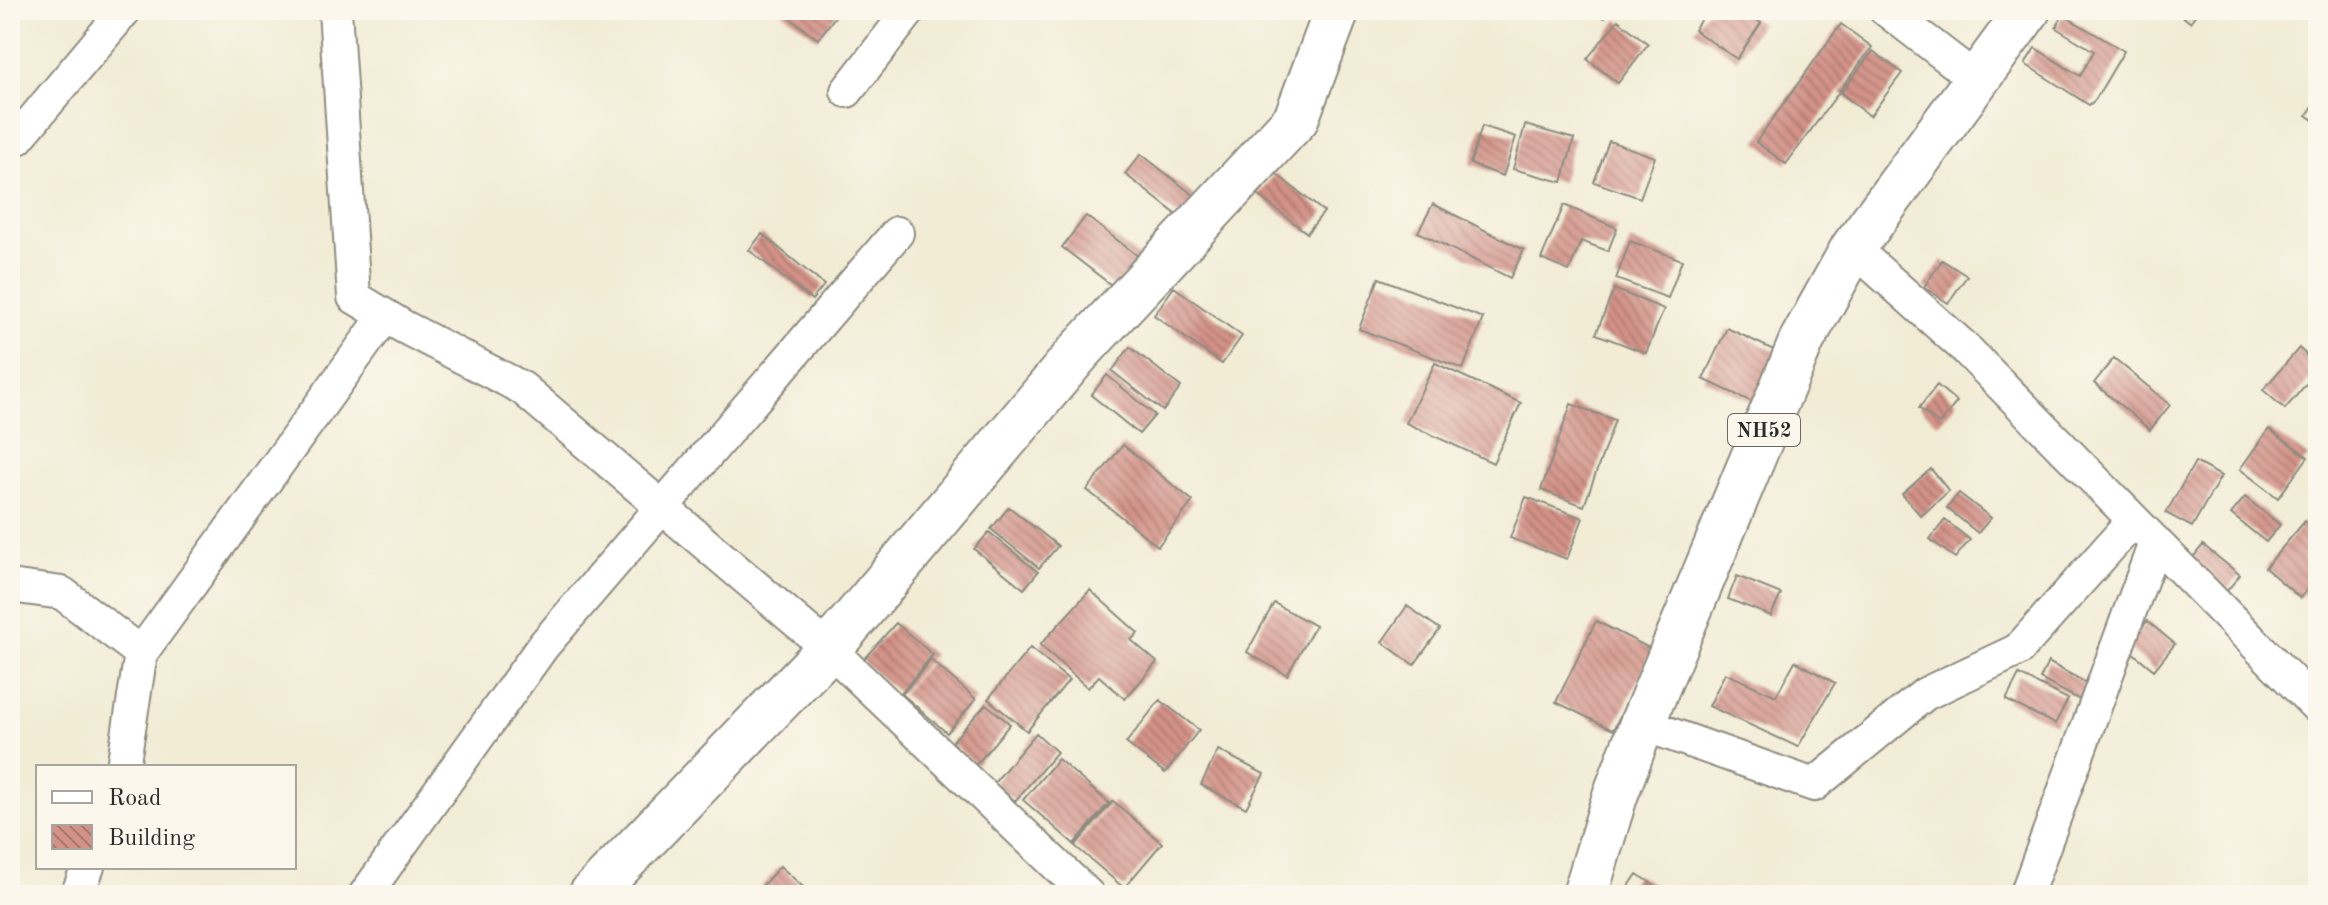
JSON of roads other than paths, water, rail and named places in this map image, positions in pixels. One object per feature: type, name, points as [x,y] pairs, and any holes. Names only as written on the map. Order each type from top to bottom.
[{"type":"main road","points":[[591,895],[829,649],[1079,352],[1296,119],[1337,10]]},
{"type":"main road","name":"NH52","points":[[1585,895],[1615,796],[1642,724],[1802,340],[1853,248],[2028,10]]},
{"type":"street","points":[[18,138],[125,10]]},
{"type":"street","points":[[335,10],[354,297],[522,388],[829,649],[1088,895]]},
{"type":"street","points":[[847,91],[910,10]]},
{"type":"street","points":[[1886,10],[1976,79]]},
{"type":"street","points":[[365,895],[543,646],[897,233]]},
{"type":"street","points":[[1853,248],[1965,348],[2318,708]]},
{"type":"street","points":[[123,765],[141,653],[385,316]]},
{"type":"street","points":[[1642,724],[1814,785],[1925,694],[2018,650],[2144,532]]},
{"type":"street","points":[[2026,895],[2144,532]]},
{"type":"street","points":[[10,586],[62,593],[141,653]]},
{"type":"street","points":[[77,895],[87,869]]}]
